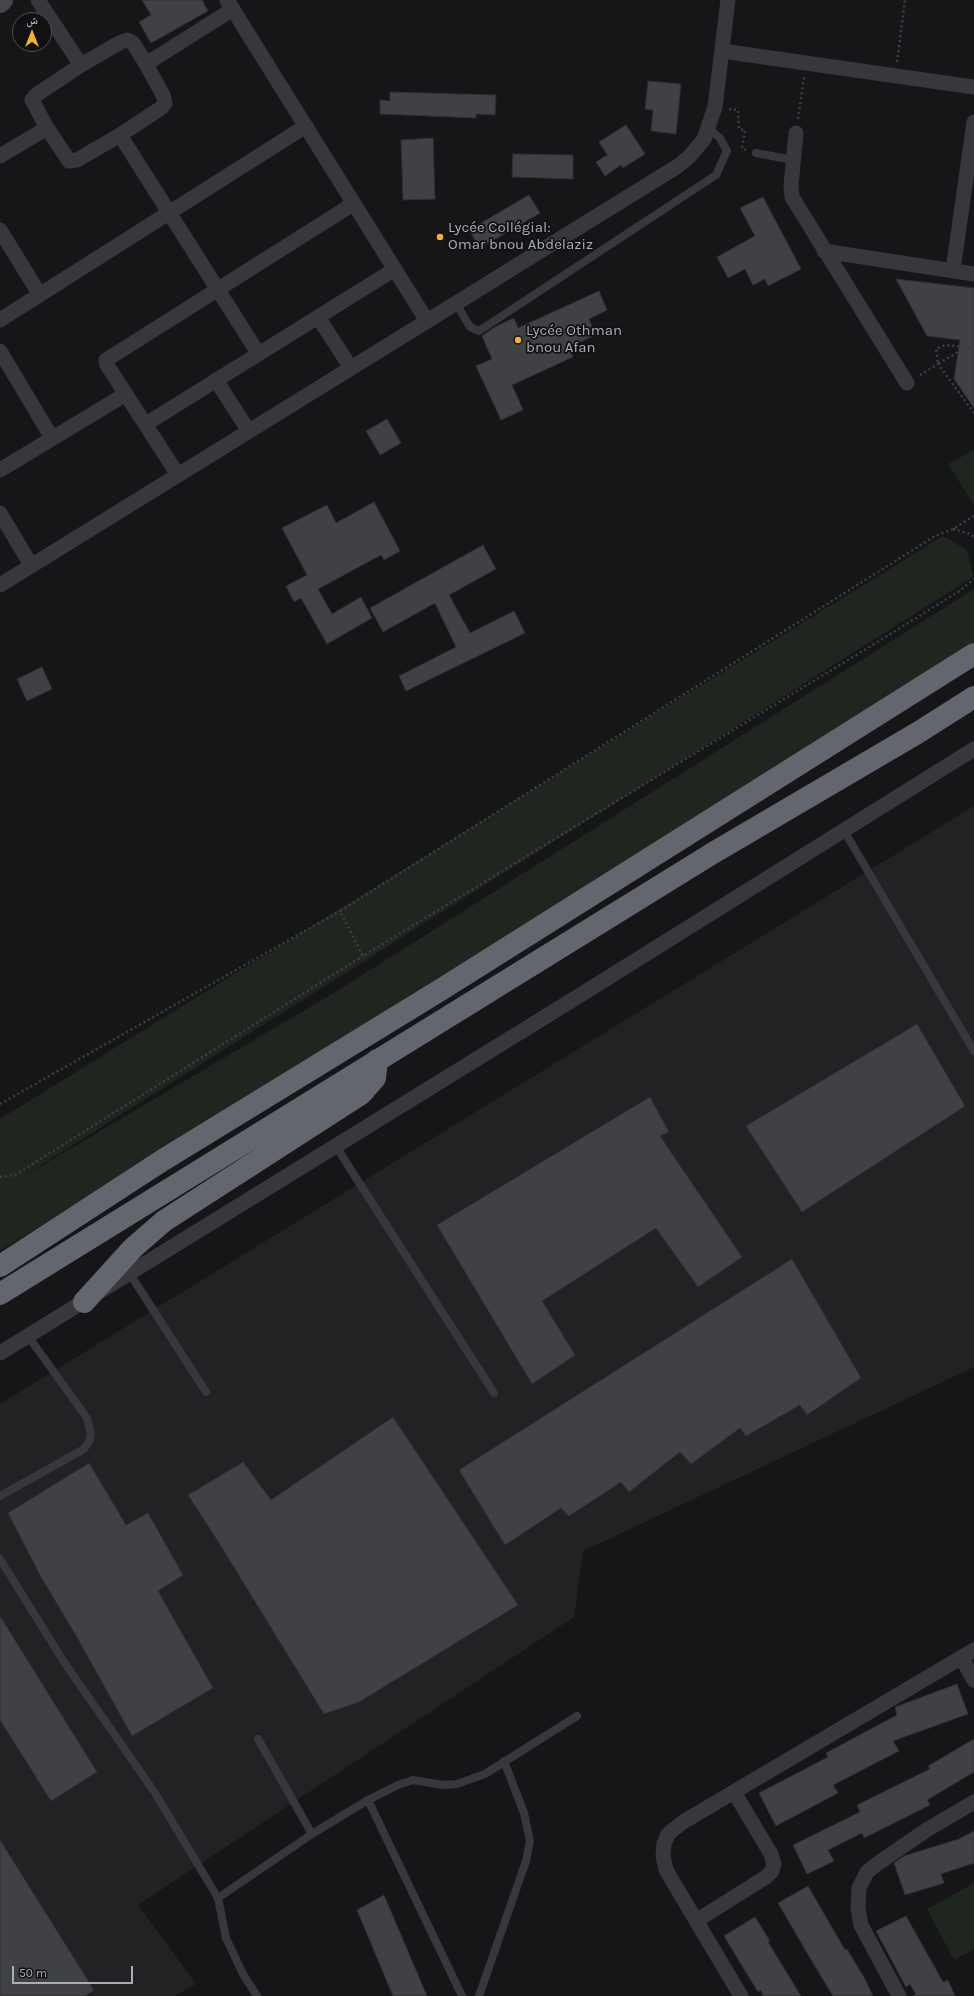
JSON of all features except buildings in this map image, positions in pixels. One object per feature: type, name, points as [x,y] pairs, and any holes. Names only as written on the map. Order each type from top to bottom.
[{"type":"highway","points":[[0,1266],[163,1160],[449,985],[974,654]]},
{"type":"highway","points":[[0,1294],[713,853],[919,732],[974,697]]},
{"type":"highway","points":[[919,732],[974,706]]},
{"type":"highway","points":[[84,1302],[133,1248],[164,1221],[361,1094],[375,1078],[377,1060]]},
{"type":"street","points":[[38,0],[81,65]]},
{"type":"street","points":[[0,585],[248,430],[678,166],[704,139],[715,107],[728,0]]},
{"type":"street","points":[[146,64],[230,5],[427,321]]},
{"type":"street","points":[[127,40],[132,43],[146,64],[163,95],[165,103],[161,108],[77,160],[69,161],[47,128],[32,100],[36,95],[81,65],[127,40]]},
{"type":"street","points":[[722,51],[895,74],[974,87]]},
{"type":"street","points":[[953,270],[974,122]]},
{"type":"street","points":[[0,320],[306,126]]},
{"type":"street","points":[[0,156],[47,128]]},
{"type":"street","points":[[796,133],[793,160],[792,197],[907,383]]},
{"type":"street","points":[[120,134],[258,353]]},
{"type":"street","points":[[178,475],[107,365],[106,360],[353,204]]},
{"type":"street","points":[[0,230],[40,295]]},
{"type":"street","points":[[824,251],[974,274]]},
{"type":"street","points":[[146,424],[395,269]]},
{"type":"street","points":[[318,317],[351,368]]},
{"type":"street","points":[[0,351],[52,438]]},
{"type":"street","points":[[216,380],[248,430]]},
{"type":"street","points":[[0,470],[126,394]]},
{"type":"street","points":[[0,513],[31,566]]},
{"type":"street","points":[[0,1353],[574,999],[843,829],[974,749]]},
{"type":"street","points":[[741,1996],[666,1870],[663,1856],[664,1844],[668,1834],[683,1822],[974,1650]]},
{"type":"street","points":[[961,1657],[974,1680]]},
{"type":"street","points":[[696,1921],[766,1877],[772,1871],[774,1864],[771,1854],[734,1792]]},
{"type":"street","points":[[899,1996],[861,1925],[858,1908],[859,1888],[867,1872],[877,1864],[928,1829],[974,1802]]},
{"type":"lane","points":[[456,303],[470,327],[478,330],[716,175],[727,151],[720,138],[708,128]]},
{"type":"lane","points":[[756,153],[793,160]]},
{"type":"lane","points":[[843,829],[974,1051]]},
{"type":"lane","points":[[335,1146],[494,1393]]},
{"type":"lane","points":[[130,1274],[206,1392]]},
{"type":"lane","points":[[0,1496],[84,1449],[89,1442],[90,1428],[87,1418],[28,1336]]},
{"type":"lane","points":[[0,1559],[64,1662],[154,1793],[218,1898],[226,1938],[243,1974],[257,1996]]},
{"type":"lane","points":[[218,1898],[312,1834],[368,1800],[398,1785],[413,1780],[443,1784],[467,1781],[485,1774],[577,1716]]},
{"type":"lane","points":[[258,1739],[312,1834]]},
{"type":"lane","points":[[479,1996],[526,1861],[530,1841],[524,1813],[504,1761]]},
{"type":"lane","points":[[368,1800],[462,1996]]},
{"type":"path","points":[[895,74],[905,0]]},
{"type":"path","points":[[796,133],[806,62]]},
{"type":"path","points":[[715,107],[738,110],[739,129],[745,130],[742,148],[756,153]]},
{"type":"path","points":[[974,348],[945,345],[936,349],[938,364],[974,413]]},
{"type":"path","points":[[907,383],[966,347]]},
{"type":"path","points":[[0,1104],[340,911],[936,536],[953,529],[974,516]]},
{"type":"path","points":[[953,529],[970,534],[974,537]]},
{"type":"path","points":[[0,1177],[15,1175],[364,956],[884,638],[958,592],[974,579]]},
{"type":"path","points":[[340,911],[364,956]]},
{"type":"shaded area","points":[[974,450],[974,505],[948,464]]},
{"type":"shaded area","points":[[943,536],[967,550],[973,577],[19,1179],[332,994],[974,589],[974,642],[352,1034],[0,1251],[0,1119]]},
{"type":"shaded area","points":[[974,806],[974,1367],[583,1551],[574,1617],[138,1905],[196,1984],[175,1996],[0,1996],[0,1404]]},
{"type":"shaded area","points":[[974,1883],[974,1949],[954,1960],[927,1909]]},
{"type":"place","name":"Lycée Collégial: Omar bnou Abdelaziz","points":[[440,237]]},
{"type":"place","name":"Lycée Othman bnou Afan","points":[[518,340]]}]
